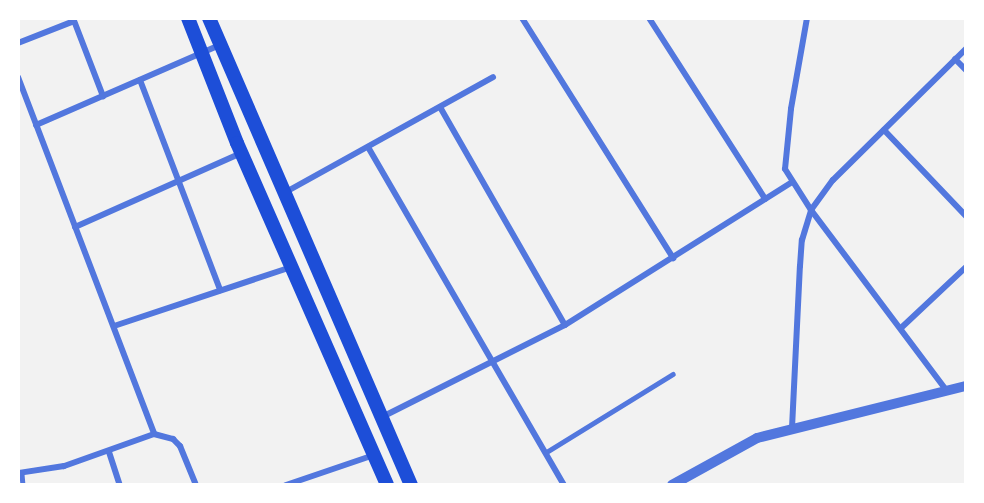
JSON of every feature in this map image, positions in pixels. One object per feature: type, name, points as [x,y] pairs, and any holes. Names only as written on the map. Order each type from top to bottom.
[{"type":"main road","points":[[188,18],[242,153],[387,485]]},
{"type":"main road","points":[[210,18],[282,193],[411,485]]},
{"type":"street","points":[[522,18],[673,258]]},
{"type":"street","points":[[649,18],[765,199]]},
{"type":"street","points":[[807,18],[784,155],[792,182],[948,391]]},
{"type":"street","points":[[18,43],[74,20],[103,96]]},
{"type":"street","points":[[36,125],[220,45]]},
{"type":"street","points":[[792,428],[802,240],[811,210],[833,180],[966,50]]},
{"type":"street","points":[[955,60],[966,70]]},
{"type":"street","points":[[18,77],[153,434]]},
{"type":"street","points":[[282,193],[493,77]]},
{"type":"street","points":[[140,80],[220,291]]},
{"type":"street","points":[[440,107],[564,325]]},
{"type":"street","points":[[884,130],[966,216]]},
{"type":"street","points":[[368,147],[564,485]]},
{"type":"street","points":[[75,227],[242,153]]},
{"type":"street","points":[[382,417],[564,325],[792,182]]},
{"type":"street","points":[[114,326],[292,266]]},
{"type":"street","points":[[901,328],[966,267]]},
{"type":"street","points":[[672,485],[728,451],[792,428],[966,386]]},
{"type":"street","points":[[20,474],[44,472],[109,452],[153,434],[173,439],[180,446],[196,485]]},
{"type":"street","points":[[109,452],[120,485]]},
{"type":"street","points":[[286,485],[374,455]]},
{"type":"lane","points":[[545,453],[673,374]]},
{"type":"lane","points":[[20,474],[23,485]]}]
